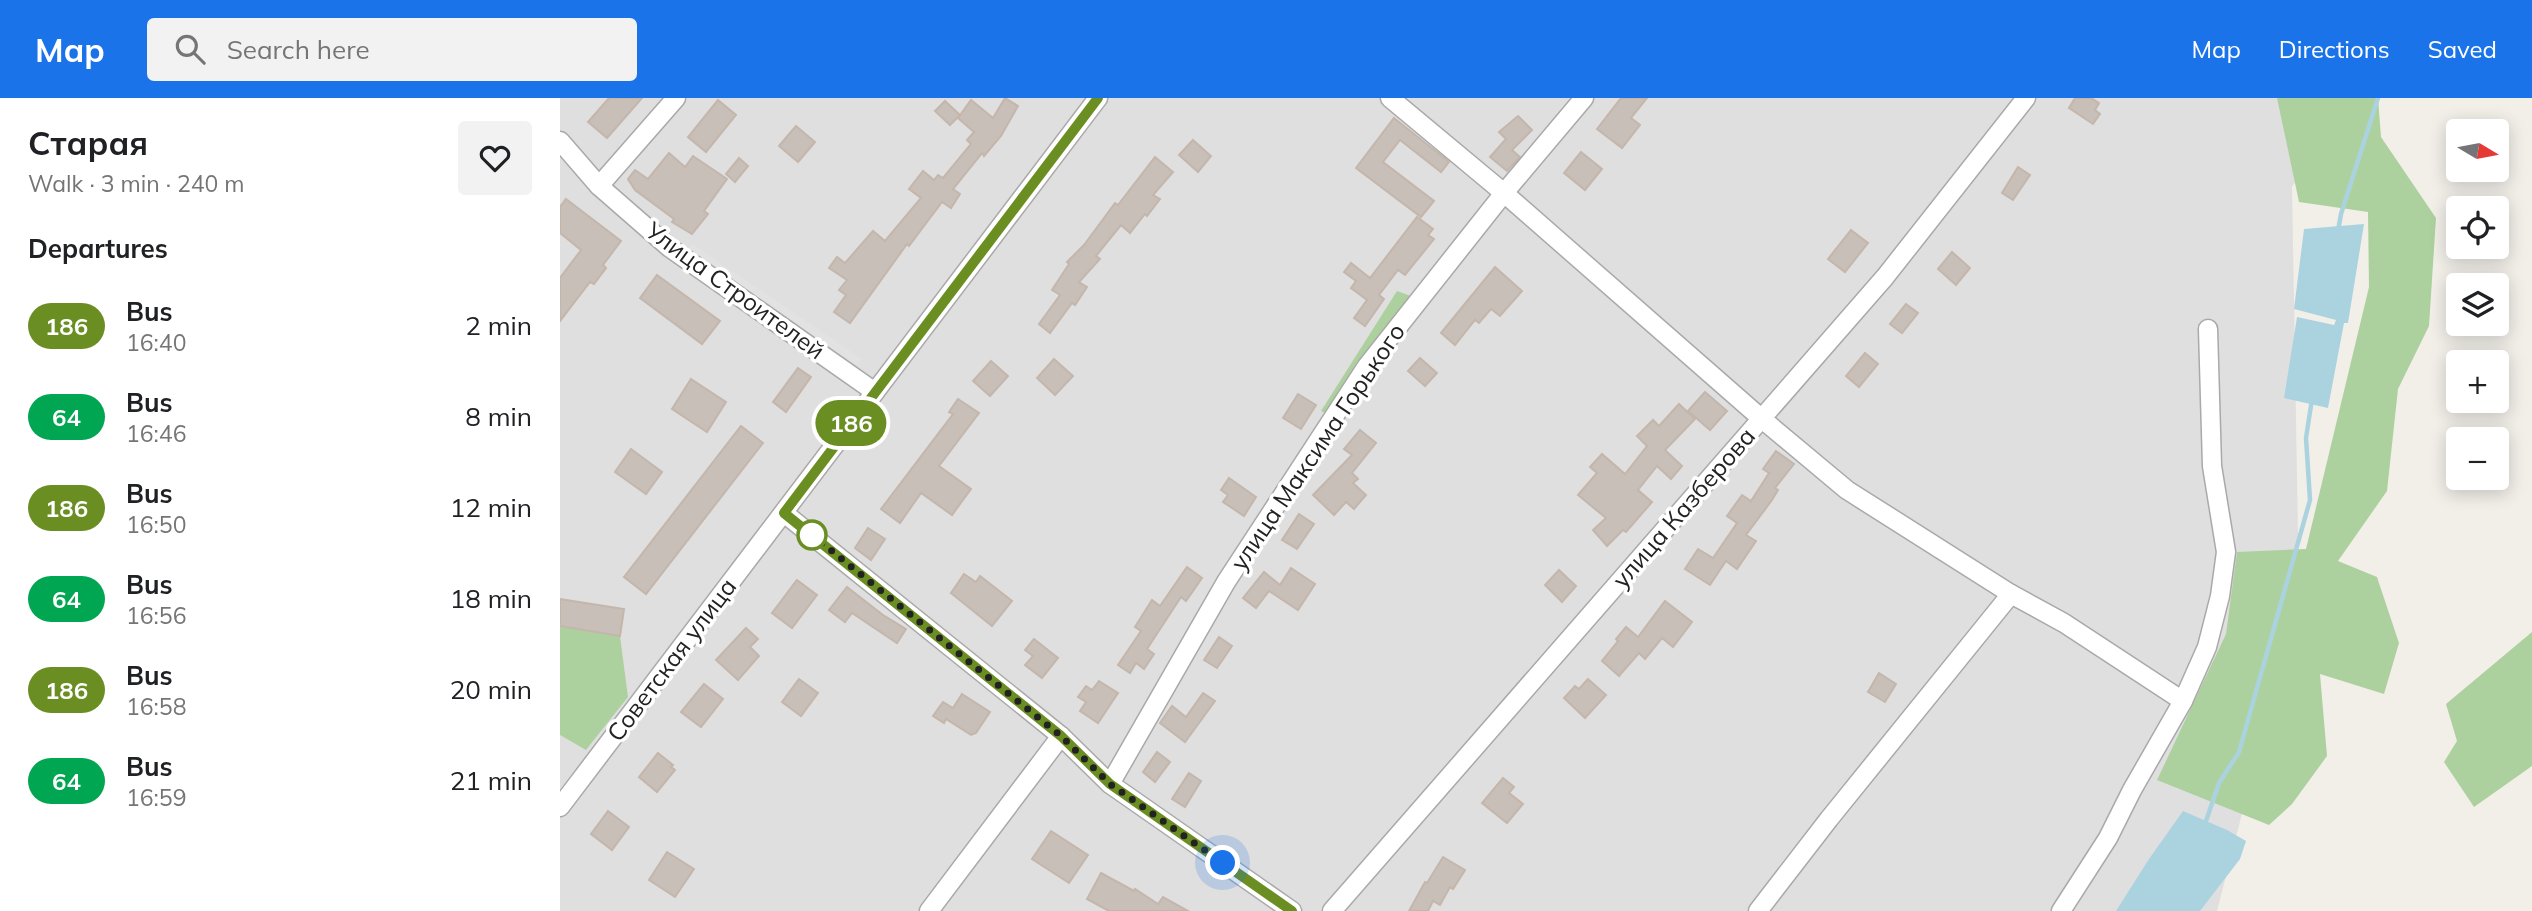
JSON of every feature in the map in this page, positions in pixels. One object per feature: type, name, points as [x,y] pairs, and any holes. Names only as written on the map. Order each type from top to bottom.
[{"type":"street","points":[[599,186],[676,98]]},
{"type":"street","name":"Советская улица","points":[[560,807],[1098,98]]},
{"type":"street","points":[[1390,98],[1504,193],[1847,490],[2183,701]]},
{"type":"street","name":"улица Максима Горького","points":[[1110,784],[1220,593],[1367,366],[1504,193],[1584,98]]},
{"type":"street","name":"улица Казберова","points":[[1332,911],[1885,277],[2026,98]]},
{"type":"street","name":"Улица Строителей","points":[[560,141],[599,186],[670,248],[875,392]]},
{"type":"street","points":[[2061,911],[2108,838],[2183,701],[2207,647],[2220,596],[2226,552],[2212,466],[2208,329]]},
{"type":"street","points":[[784,513],[1061,736],[1110,784],[1292,911]]},
{"type":"street","points":[[1758,911],[2011,594]]},
{"type":"street","points":[[929,911],[1061,736]]},
{"type":"shaded area","points":[[560,98],[2379,98],[2292,186],[2299,592],[2217,911],[560,911]]},
{"type":"shaded area","points":[[692,244],[862,359],[857,365],[688,251]]},
{"type":"green space","points":[[2277,98],[2378,98],[2381,137],[2436,218],[2429,326],[2398,389],[2387,491],[2338,561],[2377,577],[2399,643],[2384,694],[2320,674],[2327,756],[2292,804],[2269,825],[2157,780],[2226,634],[2237,552],[2306,549],[2369,287],[2368,212],[2299,202]]},
{"type":"green space","points":[[1397,291],[1411,296],[1331,416],[1321,411]]},
{"type":"green space","points":[[560,626],[620,636],[628,697],[586,750],[560,735]]},
{"type":"green space","points":[[2532,632],[2532,766],[2474,807],[2444,762],[2457,741],[2446,704]]},
{"type":"water","points":[[2364,224],[2348,323],[2344,323],[2328,408],[2284,398],[2297,317],[2334,325],[2336,320],[2294,309],[2304,229]]},
{"type":"water","points":[[2183,811],[2246,841],[2240,859],[2200,911],[2116,911],[2149,859]]},
{"type":"building","points":[[609,98],[642,98],[607,138],[588,122]]},
{"type":"building","points":[[1005,98],[1018,106],[1001,136],[984,156],[982,153],[953,189],[960,194],[951,208],[942,202],[909,246],[907,244],[850,323],[834,312],[846,295],[839,290],[847,280],[829,268],[837,257],[845,263],[873,231],[885,241],[921,198],[909,189],[923,171],[934,180],[938,175],[943,178],[971,144],[967,140],[974,132],[958,118],[971,100],[993,118]]},
{"type":"building","points":[[1621,98],[1647,98],[1631,118],[1640,125],[1622,148],[1597,129]]},
{"type":"building","points":[[2075,98],[2091,98],[2099,103],[2095,110],[2100,114],[2093,124],[2069,108]]},
{"type":"building","points":[[718,100],[736,115],[706,152],[688,137]]},
{"type":"building","points":[[945,101],[960,115],[950,125],[935,111]]},
{"type":"building","points":[[1518,116],[1532,130],[1512,150],[1520,157],[1507,171],[1490,157],[1506,139],[1499,132]]},
{"type":"building","points":[[1394,118],[1449,162],[1441,172],[1400,140],[1383,162],[1434,201],[1421,217],[1356,168]]},
{"type":"building","points":[[796,126],[815,142],[798,162],[779,146]]},
{"type":"building","points":[[1193,140],[1211,156],[1198,172],[1179,155]]},
{"type":"building","points":[[1581,152],[1602,169],[1585,190],[1564,173]]},
{"type":"building","points":[[669,153],[685,167],[693,156],[727,179],[704,211],[708,214],[692,234],[672,222],[674,219],[635,190],[628,179],[635,170],[648,179]]},
{"type":"building","points":[[1155,157],[1173,172],[1153,195],[1160,199],[1130,233],[1121,225],[1096,256],[1100,259],[1079,282],[1087,287],[1050,333],[1039,324],[1060,295],[1052,290],[1069,264],[1067,262],[1084,245],[1115,203],[1118,205]]},
{"type":"building","points":[[739,158],[748,166],[735,182],[726,174]]},
{"type":"building","points":[[2018,167],[2030,175],[2013,200],[2002,193]]},
{"type":"building","points":[[566,199],[621,241],[603,265],[606,268],[594,284],[590,282],[560,321],[560,278],[581,250],[560,233],[560,207]]},
{"type":"building","points":[[1417,217],[1433,229],[1428,235],[1434,239],[1405,275],[1398,270],[1379,295],[1384,299],[1365,326],[1354,318],[1367,300],[1351,288],[1356,281],[1344,272],[1351,263],[1370,278]]},
{"type":"building","points":[[1851,230],[1868,243],[1845,272],[1828,259]]},
{"type":"building","points":[[1952,252],[1970,268],[1956,285],[1938,269]]},
{"type":"building","points":[[1495,267],[1522,291],[1500,316],[1491,309],[1479,323],[1475,320],[1455,345],[1441,333]]},
{"type":"building","points":[[657,275],[720,321],[702,344],[640,298]]},
{"type":"building","points":[[1906,304],[1918,313],[1902,333],[1890,324]]},
{"type":"building","points":[[1865,353],[1878,364],[1859,387],[1846,376]]},
{"type":"building","points":[[1420,358],[1437,373],[1425,386],[1408,371]]},
{"type":"building","points":[[1054,359],[1073,376],[1055,395],[1037,378]]},
{"type":"building","points":[[991,361],[1008,376],[990,396],[973,381]]},
{"type":"building","points":[[798,368],[811,377],[786,412],[773,402]]},
{"type":"building","points":[[691,379],[726,402],[707,432],[672,409]]},
{"type":"building","points":[[1705,392],[1727,411],[1710,430],[1688,411]]},
{"type":"building","points":[[1298,394],[1316,405],[1301,429],[1283,418]]},
{"type":"building","points":[[958,399],[979,413],[939,466],[971,489],[952,515],[921,493],[900,523],[881,509],[953,414],[949,412]]},
{"type":"building","points":[[1679,404],[1695,419],[1665,450],[1682,466],[1671,479],[1657,466],[1638,490],[1652,502],[1626,532],[1623,530],[1607,546],[1593,530],[1606,518],[1578,495],[1597,473],[1590,467],[1602,454],[1625,474],[1647,446],[1637,436],[1653,420],[1659,426]]},
{"type":"building","points":[[741,426],[763,443],[646,594],[624,577]]},
{"type":"building","points":[[1360,430],[1376,443],[1352,473],[1358,479],[1353,483],[1366,495],[1354,509],[1346,502],[1334,515],[1313,495],[1352,455],[1344,449]]},
{"type":"building","points":[[631,449],[662,472],[646,494],[615,472]]},
{"type":"building","points":[[1776,451],[1794,464],[1775,488],[1778,490],[1772,500],[1746,535],[1756,541],[1737,569],[1726,561],[1710,585],[1685,569],[1698,549],[1713,558],[1737,523],[1727,516],[1742,495],[1751,501],[1769,473],[1763,469]]},
{"type":"building","points":[[1229,478],[1256,497],[1244,516],[1223,502],[1228,495],[1221,490]]},
{"type":"building","points":[[1299,514],[1314,524],[1297,549],[1282,540]]},
{"type":"building","points":[[868,528],[885,539],[871,560],[855,548]]},
{"type":"building","points":[[1187,567],[1202,578],[1186,601],[1181,597],[1147,649],[1154,654],[1144,669],[1136,663],[1130,673],[1118,665],[1141,631],[1135,627],[1152,600],[1160,606]]},
{"type":"building","points":[[1291,568],[1315,584],[1298,610],[1269,591],[1256,608],[1243,598],[1264,572],[1280,585]]},
{"type":"building","points":[[1559,570],[1576,586],[1562,602],[1545,585]]},
{"type":"building","points":[[964,574],[976,582],[980,576],[1012,601],[992,626],[951,593]]},
{"type":"building","points":[[797,580],[817,595],[792,628],[772,613]]},
{"type":"building","points":[[847,587],[906,629],[897,643],[852,613],[845,622],[829,610]]},
{"type":"building","points":[[560,599],[624,609],[620,636],[560,626]]},
{"type":"building","points":[[1665,601],[1692,622],[1673,647],[1662,638],[1645,659],[1639,653],[1619,676],[1602,661],[1626,627],[1638,637]]},
{"type":"building","points":[[746,628],[758,639],[750,647],[759,656],[738,680],[716,660]]},
{"type":"building","points":[[1219,637],[1232,646],[1217,668],[1204,660]]},
{"type":"building","points":[[1034,639],[1058,658],[1042,678],[1025,665],[1033,656],[1025,650]]},
{"type":"building","points":[[1879,673],[1896,684],[1885,702],[1868,692]]},
{"type":"building","points":[[799,679],[818,693],[801,716],[782,702]]},
{"type":"building","points":[[1588,679],[1606,695],[1585,718],[1564,698],[1575,686],[1579,689]]},
{"type":"building","points":[[1099,681],[1118,693],[1098,723],[1080,711],[1086,702],[1078,697],[1086,686],[1092,690]]},
{"type":"building","points":[[704,684],[723,699],[701,727],[681,712]]},
{"type":"building","points":[[1203,693],[1215,701],[1185,742],[1160,723],[1172,706],[1186,717]]},
{"type":"building","points":[[962,694],[990,712],[976,733],[971,735],[946,719],[944,723],[933,716],[943,702],[953,708]]},
{"type":"building","points":[[1157,752],[1170,762],[1155,782],[1143,772]]},
{"type":"building","points":[[658,753],[673,765],[671,767],[675,770],[657,792],[639,777]]},
{"type":"building","points":[[1189,773],[1201,781],[1185,807],[1172,799]]},
{"type":"building","points":[[1503,778],[1514,787],[1509,793],[1523,804],[1507,823],[1482,803]]},
{"type":"building","points":[[608,811],[629,827],[612,850],[591,834]]},
{"type":"building","points":[[1051,831],[1088,855],[1069,883],[1032,859]]},
{"type":"building","points":[[667,852],[694,869],[675,897],[649,880]]},
{"type":"building","points":[[1443,857],[1465,870],[1453,889],[1450,887],[1440,905],[1433,901],[1428,911],[1409,911],[1425,882],[1427,883]]},
{"type":"building","points":[[1101,873],[1134,891],[1135,889],[1158,904],[1163,897],[1188,911],[1109,911],[1087,899]]},
{"type":"waterway","points":[[2338,231],[2378,98]]},
{"type":"waterway","points":[[2206,821],[2219,783],[2239,752],[2310,500],[2306,438],[2312,399]]},
{"type":"bus line","name":"186","points":[[1098,98],[784,513],[1061,736],[1110,784],[1292,911]]},
{"type":"route","points":[[812,535],[1061,736],[1110,784],[1223,863]]}]
